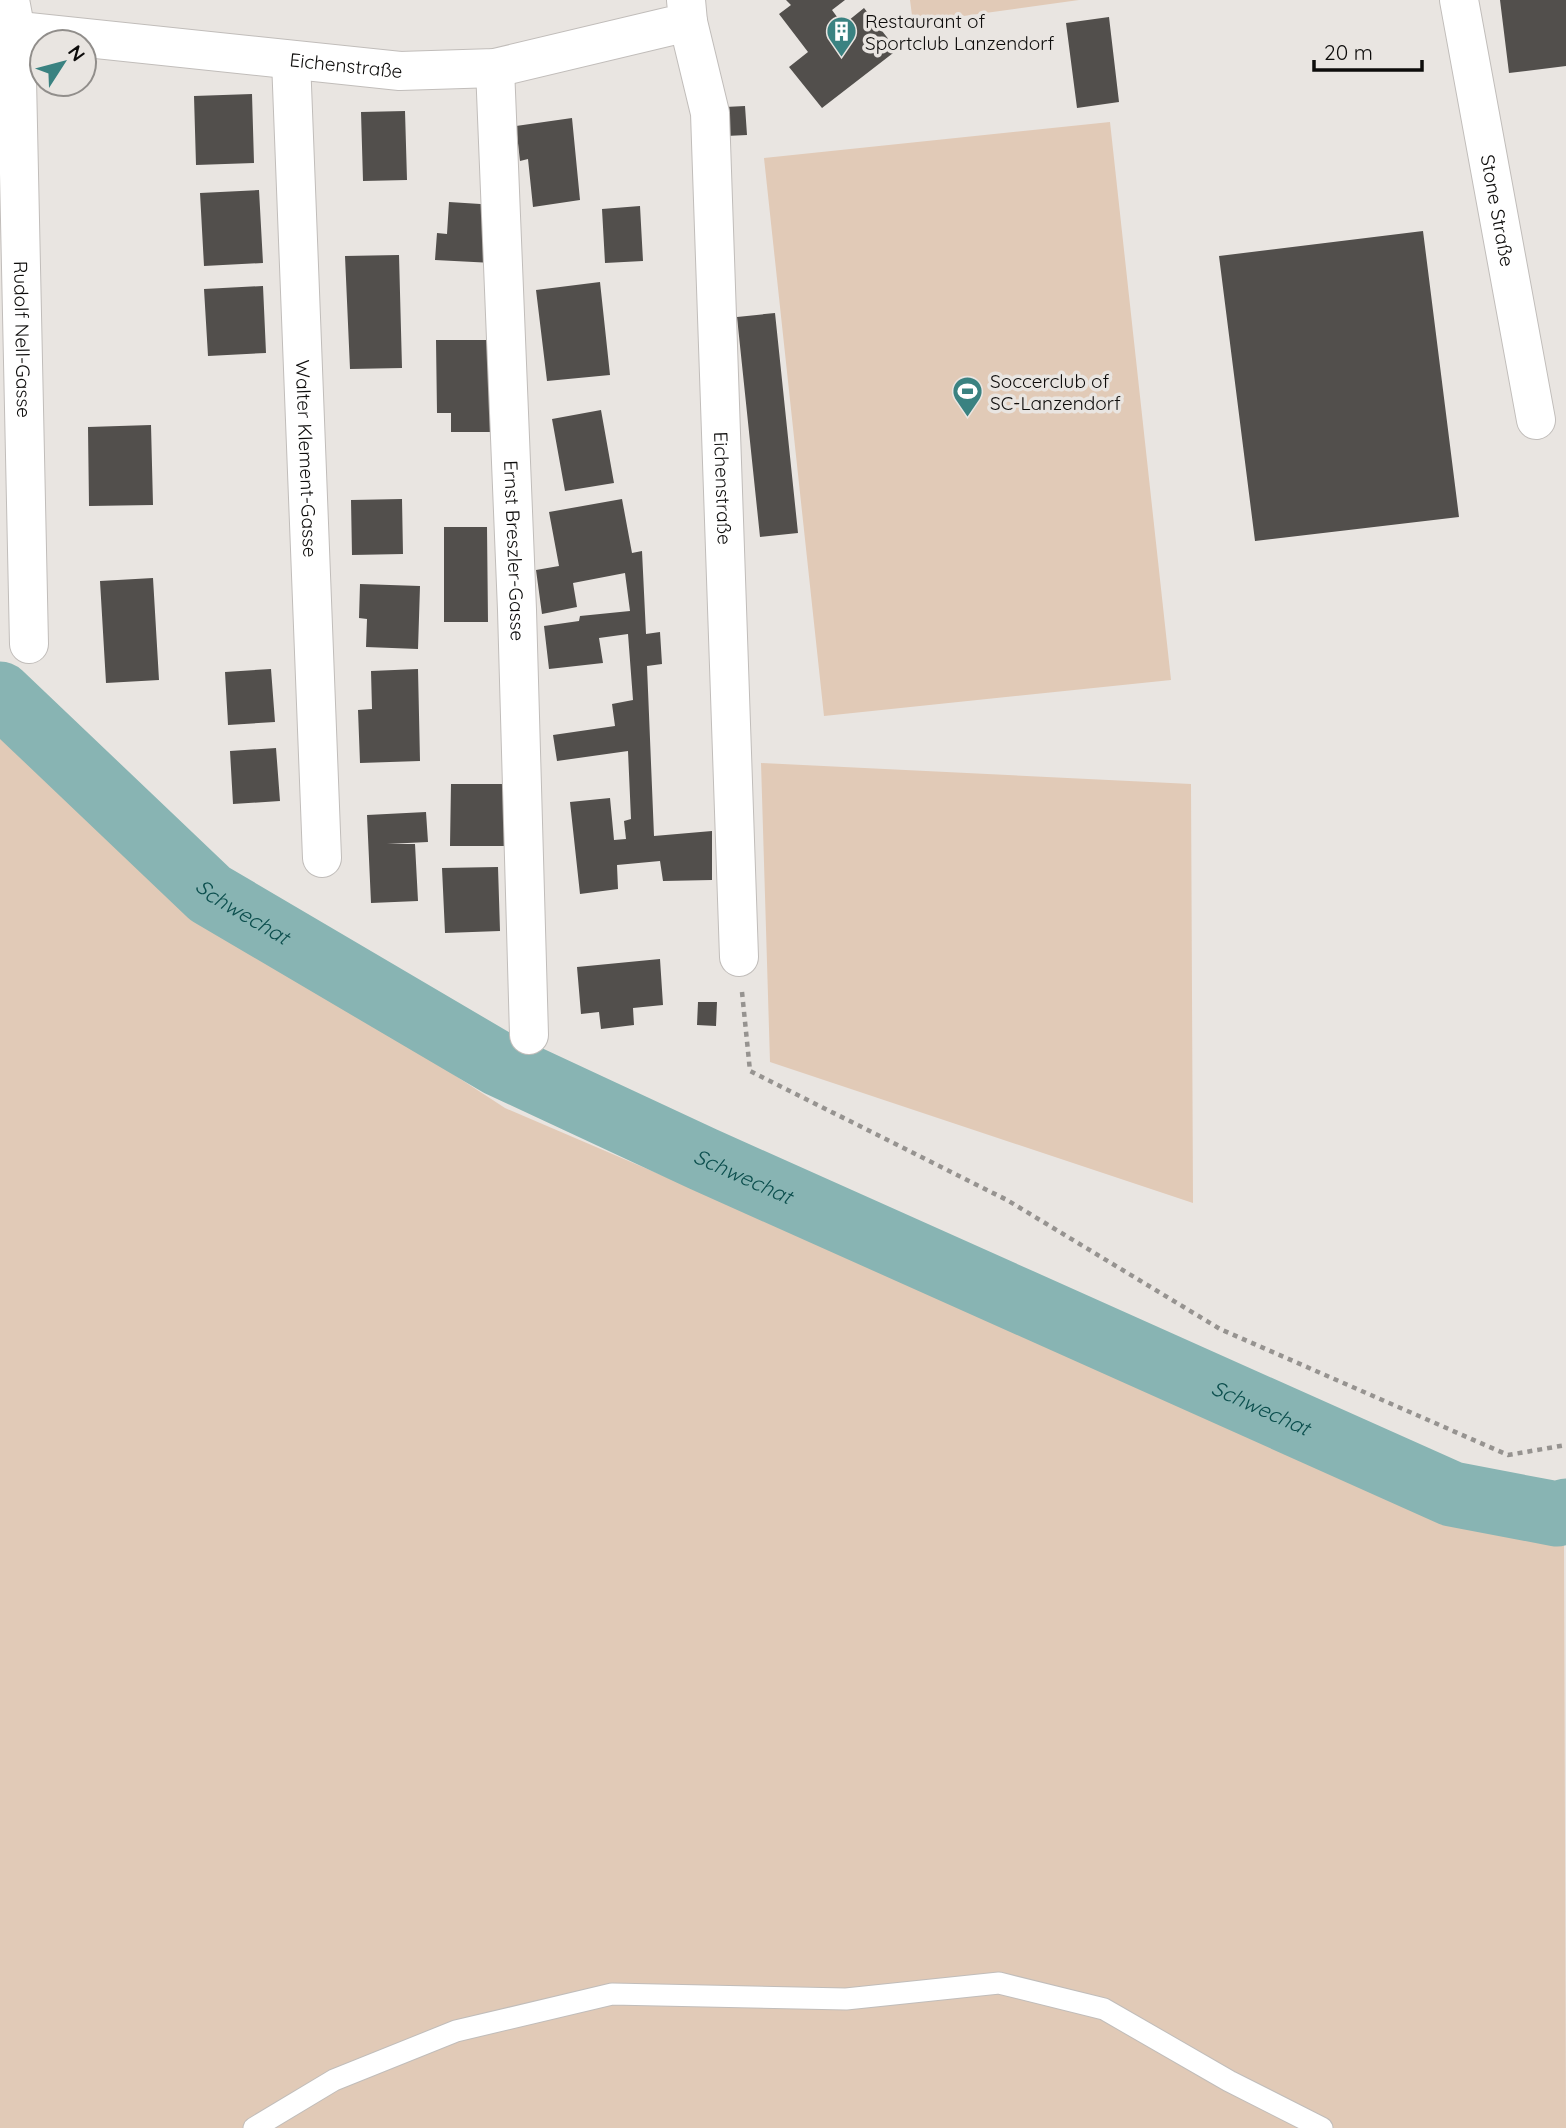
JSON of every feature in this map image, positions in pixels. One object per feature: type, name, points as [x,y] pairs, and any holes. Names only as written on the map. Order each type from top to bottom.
[{"type":"street","name":"Stone Straße","points":[[1459,0],[1536,420]]},
{"type":"street","name":"Eichenstraße","points":[[8,20],[291,60],[400,71],[495,68],[687,11],[710,113],[739,957]]},
{"type":"street","name":"Rudolf Nell-Gasse","points":[[8,20],[29,645]]},
{"type":"street","name":"Walter Klement-Gasse","points":[[291,60],[322,858]]},
{"type":"street","name":"Ernst Breszler-Gasse","points":[[495,68],[517,624],[529,1035]]},
{"type":"lane","points":[[254,2128],[334,2080],[456,2031],[612,1994],[846,1999],[999,1983],[1104,2009],[1229,2081],[1322,2128]]},
{"type":"path","points":[[739,957],[750,1071],[1007,1200],[1220,1329],[1508,1455],[1566,1445]]},
{"type":"shaded area","points":[[910,0],[1079,0],[913,23]]},
{"type":"shaded area","name":"Soccerclub of SC-Lanzendorf","points":[[1110,122],[1171,680],[824,716],[764,158]]},
{"type":"shaded area","points":[[0,733],[213,918],[505,1108],[1468,1521],[1564,1541],[1566,2128],[0,2128]]},
{"type":"shaded area","points":[[761,763],[1191,784],[1193,1203],[770,1062]]},
{"type":"building","name":"Restaurant of Sportclub Lanzendorf","points":[[786,0],[845,0],[832,10],[843,25],[864,8],[897,50],[822,108],[789,67],[808,52],[779,14],[791,5]]},
{"type":"building","points":[[1500,0],[1566,0],[1566,66],[1509,73]]},
{"type":"building","points":[[1109,17],[1119,102],[1077,108],[1066,23]]},
{"type":"building","points":[[252,94],[254,163],[196,165],[194,96]]},
{"type":"building","points":[[745,106],[747,135],[726,136],[725,107]]},
{"type":"building","points":[[405,111],[407,180],[363,181],[361,112]]},
{"type":"building","points":[[572,118],[580,200],[533,207],[528,159],[520,161],[516,126]]},
{"type":"building","points":[[259,190],[263,263],[204,266],[200,193]]},
{"type":"building","points":[[449,202],[496,205],[493,263],[435,260],[437,233],[447,234]]},
{"type":"building","points":[[640,206],[643,261],[605,263],[602,209]]},
{"type":"building","points":[[1423,231],[1459,517],[1255,541],[1219,256]]},
{"type":"building","points":[[399,255],[402,368],[350,369],[345,256]]},
{"type":"building","points":[[600,282],[610,375],[547,381],[536,290]]},
{"type":"building","points":[[263,286],[266,353],[208,356],[204,289]]},
{"type":"building","points":[[775,313],[798,533],[760,537],[737,317]]},
{"type":"building","points":[[436,340],[493,340],[493,432],[451,432],[451,413],[437,413]]},
{"type":"building","points":[[601,410],[614,483],[565,491],[552,419]]},
{"type":"building","points":[[151,425],[153,505],[89,506],[88,427]]},
{"type":"building","points":[[402,499],[403,554],[352,555],[351,500]]},
{"type":"building","points":[[622,499],[632,553],[642,551],[646,634],[660,632],[662,664],[647,666],[654,836],[712,831],[712,880],[663,881],[660,861],[617,865],[618,889],[580,894],[570,802],[610,798],[614,840],[626,839],[624,821],[631,819],[628,751],[557,761],[553,735],[615,726],[612,704],[633,700],[628,634],[599,638],[603,663],[549,669],[544,626],[579,621],[580,616],[630,611],[625,573],[573,583],[577,607],[542,614],[536,570],[559,566],[549,512]]},
{"type":"building","points":[[444,527],[487,527],[488,622],[444,622]]},
{"type":"building","points":[[153,578],[159,680],[106,683],[100,581]]},
{"type":"building","points":[[360,584],[420,586],[418,649],[366,647],[367,619],[359,618]]},
{"type":"building","points":[[271,669],[275,722],[228,725],[225,672]]},
{"type":"building","points":[[418,669],[420,761],[360,763],[358,710],[372,709],[371,671]]},
{"type":"building","points":[[276,748],[280,801],[233,804],[230,751]]},
{"type":"building","points":[[451,784],[510,784],[509,846],[450,846]]},
{"type":"building","points":[[426,812],[428,842],[387,844],[415,844],[418,901],[371,903],[367,815]]},
{"type":"building","points":[[498,867],[500,931],[445,933],[442,868]]},
{"type":"building","points":[[660,959],[663,1005],[633,1008],[634,1025],[601,1029],[599,1012],[581,1014],[577,967]]},
{"type":"building","points":[[698,1002],[717,1002],[716,1026],[697,1025]]},
{"type":"waterway","name":"Schwechat","points":[[0,694],[210,894],[499,1064],[703,1159],[1452,1494],[1557,1514],[1566,1511]]},
{"type":"place","name":"Restaurant of Sportclub Lanzendorf","points":[[842,59]]},
{"type":"place","name":"Soccerclub of SC-Lanzendorf","points":[[967,419]]}]
